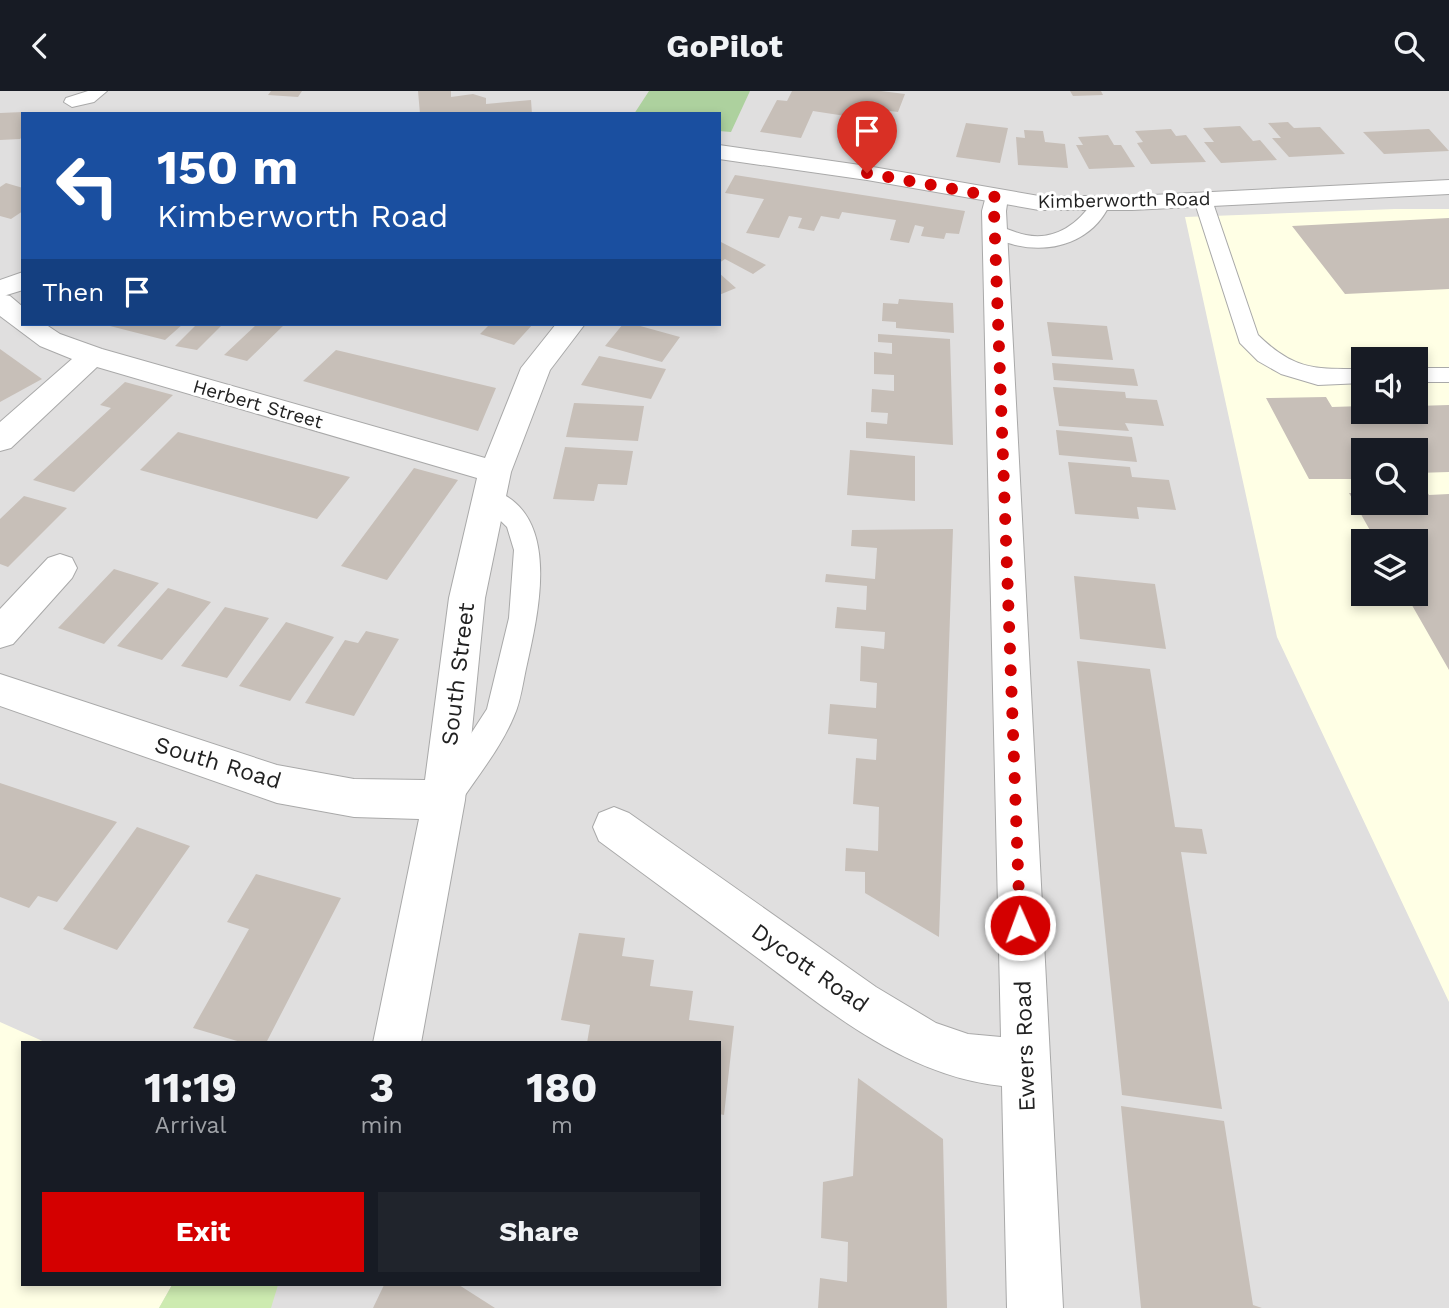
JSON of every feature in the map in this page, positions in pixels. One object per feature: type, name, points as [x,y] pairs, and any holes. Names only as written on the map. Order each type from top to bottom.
[{"type":"street","name":"Kimberworth Road","points":[[721,152],[867,173],[996,214],[1039,203],[1101,204],[1449,187]]},
{"type":"street","name":"Ewers Road","points":[[996,214],[1035,1308]]},
{"type":"street","points":[[0,289],[21,281]]},
{"type":"street","name":"Herbert Street","points":[[0,302],[21,320]]},
{"type":"street","name":"Herbert Street","points":[[29,326],[50,340],[92,356],[493,485]]},
{"type":"street","name":"South Street","points":[[397,1041],[444,800],[467,598],[493,485],[536,368],[569,326]]},
{"type":"street","points":[[0,440],[92,356]]},
{"type":"street","points":[[0,633],[60,568]]},
{"type":"street","name":"South Road","points":[[0,690],[277,784],[354,798],[444,800]]},
{"type":"street","name":"Dycott Road","points":[[614,827],[859,1004],[924,1043],[968,1058],[1025,1063]]},
{"type":"lane","points":[[72,101],[88,98],[99,91]]},
{"type":"lane","points":[[1203,200],[1248,338],[1266,356],[1289,369],[1318,377],[1351,376]]},
{"type":"lane","points":[[996,214],[1020,241],[1036,244],[1055,242],[1073,233],[1096,215],[1101,204]]},
{"type":"lane","points":[[1428,375],[1449,375]]},
{"type":"lane","points":[[444,800],[501,713],[523,618],[527,550],[518,521],[493,485]]},
{"type":"shaded area","points":[[0,91],[1449,91],[1449,1308],[0,1308]]},
{"type":"shaded area","points":[[1449,209],[1449,1002],[1277,637],[1185,217]]},
{"type":"shaded area","points":[[0,1022],[43,1041],[21,1041],[21,1286],[171,1286],[159,1308],[0,1308]]},
{"type":"green space","points":[[649,91],[750,91],[731,132],[721,131],[721,112],[635,112]]},
{"type":"green space","points":[[171,1286],[278,1286],[271,1308],[159,1308]]},
{"type":"building","points":[[271,91],[302,91],[298,97],[268,95]]},
{"type":"building","points":[[418,91],[451,91],[451,97],[473,94],[486,98],[486,104],[531,100],[532,112],[420,112]]},
{"type":"building","points":[[792,91],[881,91],[905,94],[898,112],[856,107],[852,117],[813,111],[801,138],[760,132],[777,100],[787,101]]},
{"type":"building","points":[[1070,91],[1101,91],[1103,95],[1073,96]]},
{"type":"building","points":[[21,112],[20,139],[0,140],[0,113]]},
{"type":"building","points":[[1288,122],[1294,128],[1320,127],[1345,154],[1289,157],[1272,138],[1281,138],[1268,123]]},
{"type":"building","points":[[966,123],[1008,128],[1000,163],[956,157]]},
{"type":"building","points":[[1240,126],[1253,141],[1260,140],[1277,160],[1221,163],[1204,142],[1214,142],[1203,128]]},
{"type":"building","points":[[1171,129],[1176,136],[1186,135],[1206,162],[1151,164],[1137,143],[1143,142],[1135,131]]},
{"type":"building","points":[[1429,129],[1449,151],[1384,154],[1363,132]]},
{"type":"building","points":[[1024,130],[1043,131],[1045,142],[1065,144],[1068,168],[1018,165],[1016,137],[1025,138]]},
{"type":"building","points":[[1108,135],[1114,145],[1121,145],[1135,167],[1089,169],[1076,145],[1083,145],[1078,137]]},
{"type":"building","points":[[735,175],[965,211],[959,234],[946,233],[944,239],[921,236],[924,227],[915,225],[909,243],[890,240],[896,220],[842,212],[839,219],[821,216],[814,231],[798,228],[802,218],[789,216],[779,238],[746,233],[764,199],[725,193]]},
{"type":"building","points":[[6,183],[21,187],[21,212],[11,219],[0,216],[0,187]]},
{"type":"building","points":[[1449,218],[1449,289],[1345,294],[1292,226]]},
{"type":"building","points":[[721,242],[766,265],[753,274],[725,259],[721,262]]},
{"type":"building","points":[[721,275],[736,288],[721,294]]},
{"type":"building","points":[[899,299],[953,303],[954,333],[896,328],[896,322],[882,321],[883,303],[898,304]]},
{"type":"building","points":[[1047,322],[1107,326],[1113,360],[1052,356]]},
{"type":"building","points":[[110,326],[181,326],[165,340]]},
{"type":"building","points":[[195,326],[221,326],[197,350],[175,346]]},
{"type":"building","points":[[255,326],[283,326],[247,361],[224,355]]},
{"type":"building","points":[[488,326],[531,326],[514,345],[480,334]]},
{"type":"building","points":[[621,326],[640,326],[680,337],[662,362],[605,346]]},
{"type":"building","points":[[878,334],[950,339],[953,445],[866,438],[866,422],[887,424],[888,413],[871,412],[872,389],[894,391],[894,375],[874,374],[874,352],[892,354],[892,343],[878,342]]},
{"type":"building","points":[[0,349],[42,379],[0,402]]},
{"type":"building","points":[[336,350],[496,388],[478,431],[303,381]]},
{"type":"building","points":[[599,356],[666,369],[651,399],[581,385]]},
{"type":"building","points":[[1052,363],[1134,369],[1138,386],[1054,380]]},
{"type":"building","points":[[125,382],[173,395],[74,492],[33,480],[111,408],[100,405]]},
{"type":"building","points":[[1053,387],[1125,392],[1126,398],[1157,400],[1164,426],[1125,423],[1129,431],[1059,426]]},
{"type":"building","points":[[1326,397],[1332,407],[1351,406],[1351,424],[1428,424],[1428,406],[1449,405],[1449,472],[1428,473],[1428,438],[1351,438],[1351,479],[1309,479],[1266,398]]},
{"type":"building","points":[[574,403],[644,406],[638,441],[566,437]]},
{"type":"building","points":[[1056,430],[1132,437],[1137,462],[1059,455]]},
{"type":"building","points":[[178,432],[350,477],[317,519],[140,470]]},
{"type":"building","points":[[565,447],[633,451],[627,485],[598,484],[594,501],[553,499]]},
{"type":"building","points":[[850,450],[915,456],[915,501],[847,495]]},
{"type":"building","points":[[1068,462],[1130,467],[1132,477],[1169,480],[1176,510],[1137,507],[1139,519],[1075,514]]},
{"type":"building","points":[[414,468],[458,480],[387,580],[341,566]]},
{"type":"building","points":[[1428,493],[1449,494],[1449,670],[1412,606],[1428,606],[1428,529],[1369,529],[1361,515],[1428,515]]},
{"type":"building","points":[[24,496],[67,508],[8,567],[0,564],[0,519]]},
{"type":"building","points":[[953,529],[939,937],[865,893],[865,872],[845,871],[846,848],[878,851],[879,807],[853,804],[856,758],[876,760],[877,739],[828,734],[830,704],[876,708],[877,683],[860,681],[861,646],[884,649],[885,632],[835,628],[837,607],[866,610],[867,586],[825,582],[826,574],[875,579],[877,548],[851,546],[852,530]]},
{"type":"building","points":[[114,569],[159,583],[104,644],[58,628]]},
{"type":"building","points":[[1074,576],[1155,584],[1166,649],[1080,639]]},
{"type":"building","points":[[168,588],[211,602],[162,660],[117,646]]},
{"type":"building","points":[[225,607],[269,618],[227,678],[181,666]]},
{"type":"building","points":[[286,622],[334,637],[290,701],[239,686]]},
{"type":"building","points":[[366,631],[399,639],[354,716],[305,703],[345,640],[358,643]]},
{"type":"building","points":[[1077,661],[1150,669],[1175,827],[1202,829],[1207,854],[1181,852],[1222,1109],[1122,1095]]},
{"type":"building","points":[[0,783],[117,822],[57,902],[38,896],[29,908],[0,897]]},
{"type":"building","points":[[137,827],[190,846],[117,950],[63,929]]},
{"type":"building","points":[[256,874],[341,898],[267,1041],[237,1041],[193,1028],[249,929],[227,922]]},
{"type":"building","points":[[579,933],[625,938],[622,956],[654,960],[650,986],[693,991],[689,1020],[734,1026],[724,1115],[721,1114],[721,1041],[587,1041],[590,1025],[561,1020]]},
{"type":"building","points":[[858,1078],[943,1139],[947,1308],[818,1308],[820,1278],[847,1282],[848,1242],[821,1238],[823,1182],[853,1176]]},
{"type":"building","points":[[1121,1106],[1224,1121],[1253,1305],[1262,1308],[1141,1308]]},
{"type":"building","points":[[384,1286],[461,1286],[495,1308],[373,1308]]},
{"type":"route","points":[[867,173],[996,197],[994,211],[1020,925]]}]
